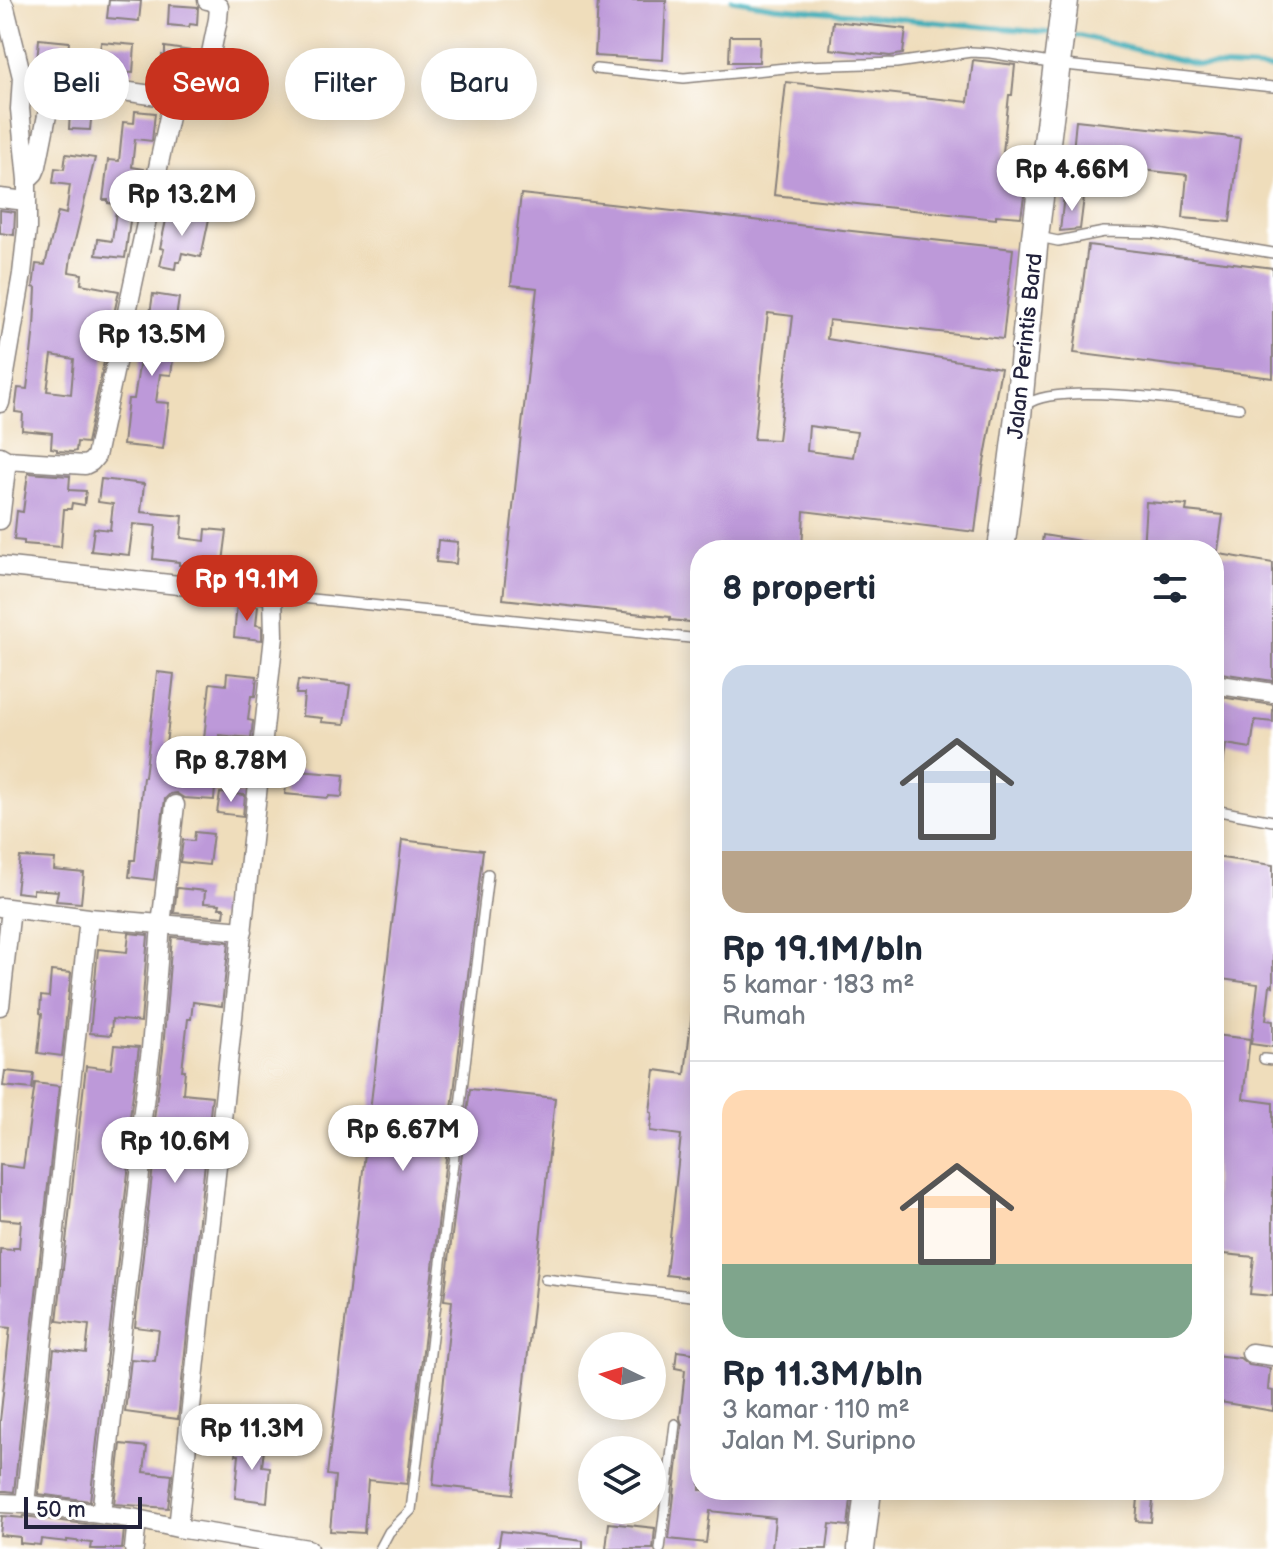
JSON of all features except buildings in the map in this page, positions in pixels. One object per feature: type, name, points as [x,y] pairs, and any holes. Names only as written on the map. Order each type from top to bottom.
[{"type":"street","points":[[0,403],[27,229],[27,180],[20,109],[22,77],[1,0]]},
{"type":"street","points":[[207,0],[219,7],[212,48]]},
{"type":"street","name":"Jalan Perintis Bard","points":[[1002,540],[1061,32]]},
{"type":"street","points":[[27,180],[37,166],[46,120]]},
{"type":"street","points":[[0,520],[3,458],[85,465],[96,456],[168,120]]},
{"type":"street","points":[[0,198],[27,201]]},
{"type":"street","points":[[0,566],[273,595],[274,636],[178,1528]]},
{"type":"street","points":[[1224,686],[1273,693]]},
{"type":"street","points":[[101,1514],[141,1165],[141,1126],[175,805]]},
{"type":"street","points":[[0,1006],[5,908],[243,931]]},
{"type":"street","points":[[25,1504],[89,918]]},
{"type":"street","points":[[1251,1353],[1273,1356]]},
{"type":"street","points":[[861,1549],[867,1500]]},
{"type":"street","points":[[0,1503],[137,1519],[308,1549]]},
{"type":"street","points":[[134,1549],[137,1519]]},
{"type":"lane","points":[[596,69],[684,78],[805,66],[896,63],[971,52],[990,53],[1061,32],[1273,87]]},
{"type":"lane","points":[[1035,237],[1058,241],[1104,232],[1152,233],[1273,253]]},
{"type":"lane","points":[[1018,416],[1027,403],[1041,397],[1062,395],[1112,395],[1239,408]]},
{"type":"lane","points":[[273,595],[690,638]]},
{"type":"lane","points":[[1224,812],[1273,821]]},
{"type":"lane","points":[[380,1549],[389,1532],[411,1510],[488,874]]},
{"type":"lane","points":[[545,1279],[690,1296]]},
{"type":"lane","points":[[660,1549],[675,1424]]},
{"type":"waterway","points":[[732,0],[775,7],[1052,33]]},
{"type":"waterway","points":[[1070,35],[1198,65],[1273,69]]}]
